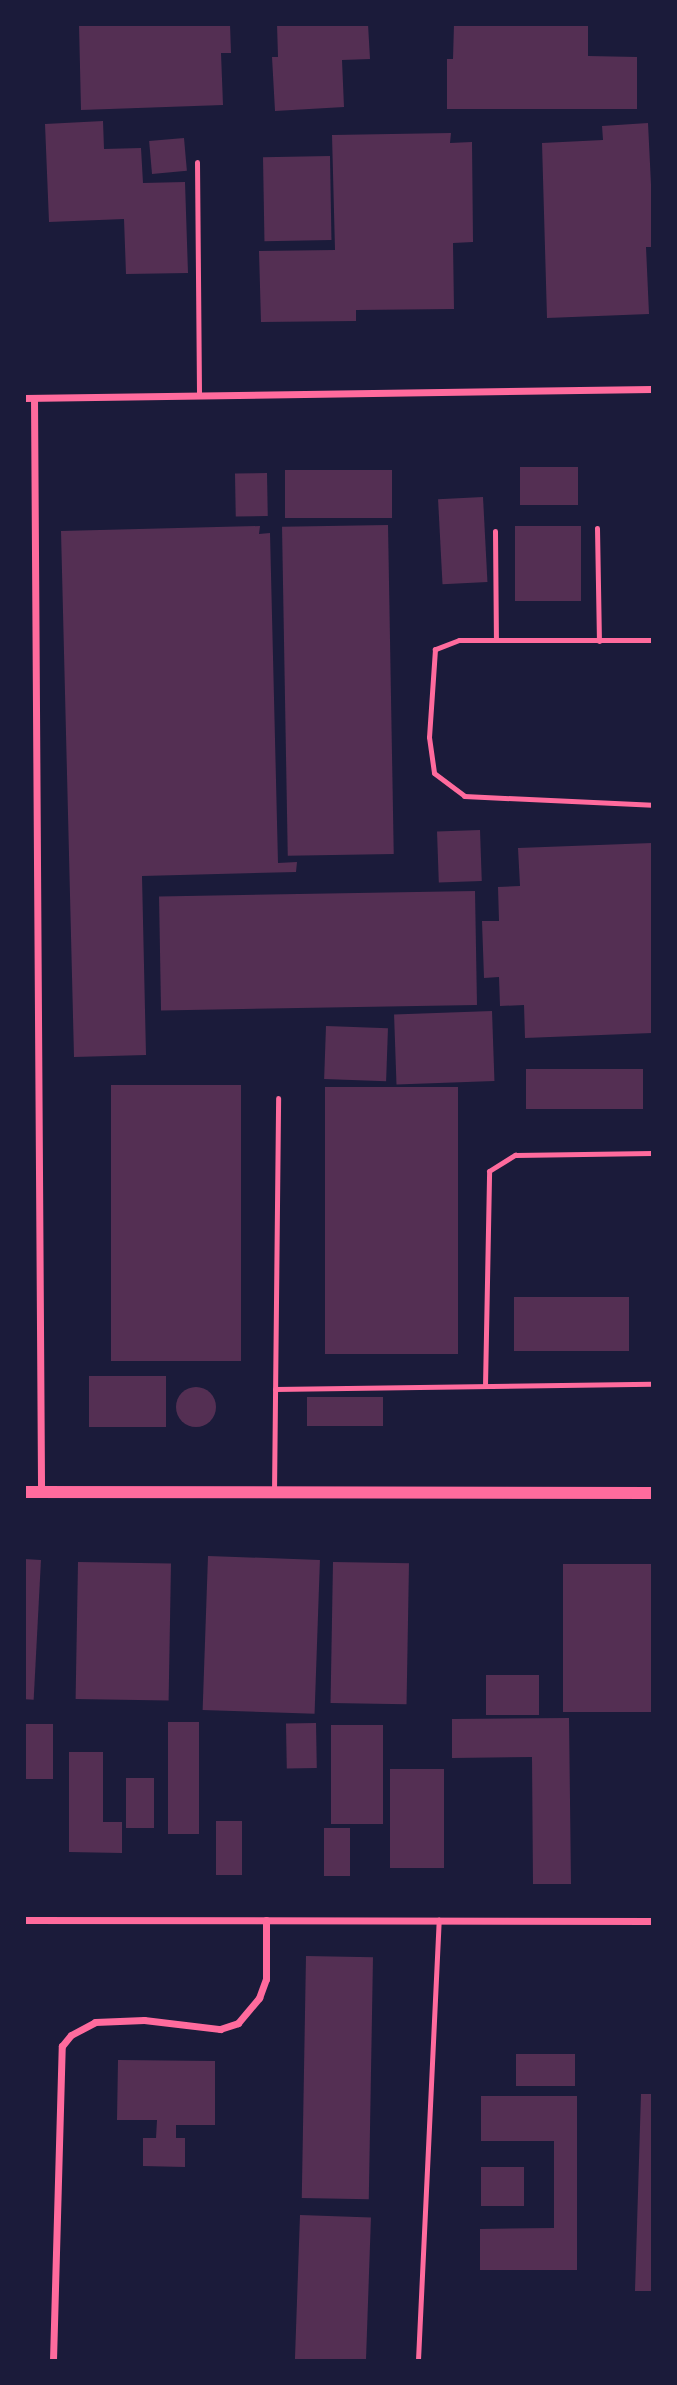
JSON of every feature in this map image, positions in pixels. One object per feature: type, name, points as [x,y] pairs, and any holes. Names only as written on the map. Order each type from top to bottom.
[{"type":"street","points":[[24,398],[653,389]]},
{"type":"street","points":[[34,398],[41,1492]]},
{"type":"street","points":[[24,1492],[653,1493]]},
{"type":"street","points":[[24,1920],[653,1922]]},
{"type":"street","points":[[53,2361],[62,2046],[71,2035],[95,2022],[144,2021],[220,2029],[238,2023],[259,1998],[266,1979],[266,1920]]},
{"type":"lane","points":[[197,162],[199,396]]},
{"type":"lane","points":[[597,528],[599,641]]},
{"type":"lane","points":[[495,531],[496,639]]},
{"type":"lane","points":[[653,640],[459,640],[435,649],[429,737],[433,773],[464,796],[653,805]]},
{"type":"lane","points":[[274,1493],[278,1098]]},
{"type":"lane","points":[[485,1386],[489,1171],[515,1155],[653,1153]]},
{"type":"lane","points":[[275,1389],[653,1384]]},
{"type":"lane","points":[[418,2361],[439,1920]]},
{"type":"building","points":[[79,24],[230,24],[231,53],[221,53],[223,105],[81,110]]},
{"type":"building","points":[[277,24],[368,24],[370,59],[342,60],[344,107],[275,111],[272,57],[278,57]]},
{"type":"building","points":[[454,24],[588,24],[588,56],[637,57],[637,109],[447,109],[447,59],[453,59]]},
{"type":"building","points":[[103,121],[104,149],[141,148],[143,183],[185,182],[188,273],[126,274],[124,219],[49,222],[45,124]]},
{"type":"building","points":[[648,123],[652,205],[652,247],[646,247],[649,314],[547,318],[542,143],[603,140],[602,126]]},
{"type":"building","points":[[451,133],[450,143],[472,142],[473,242],[453,243],[454,309],[356,310],[356,321],[261,322],[259,251],[335,250],[332,135]]},
{"type":"building","points":[[184,138],[187,171],[152,174],[149,141]]},
{"type":"building","points":[[330,156],[331,240],[264,241],[263,157]]},
{"type":"building","points":[[520,467],[578,467],[578,505],[520,505]]},
{"type":"building","points":[[285,470],[392,470],[392,518],[285,518]]},
{"type":"building","points":[[267,473],[268,516],[236,517],[235,474]]},
{"type":"building","points":[[483,497],[487,582],[443,584],[438,499]]},
{"type":"building","points":[[388,525],[394,854],[288,856],[282,527]]},
{"type":"building","points":[[260,526],[259,534],[270,533],[278,863],[297,862],[296,872],[142,876],[146,1055],[74,1057],[61,531]]},
{"type":"building","points":[[515,526],[581,526],[581,601],[515,601]]},
{"type":"building","points":[[480,830],[482,881],[439,882],[437,832]]},
{"type":"building","points":[[652,843],[652,1033],[525,1038],[524,1005],[500,1006],[499,977],[484,978],[482,921],[499,921],[498,887],[520,886],[518,848]]},
{"type":"building","points":[[475,891],[477,1005],[161,1010],[159,897]]},
{"type":"building","points":[[492,1011],[494,1081],[397,1084],[394,1014]]},
{"type":"building","points":[[326,1026],[388,1028],[386,1081],[324,1079]]},
{"type":"building","points":[[526,1069],[643,1069],[643,1109],[526,1109]]},
{"type":"building","points":[[111,1085],[241,1085],[241,1361],[111,1361]]},
{"type":"building","points":[[325,1087],[458,1087],[458,1354],[325,1354]]},
{"type":"building","points":[[514,1297],[629,1297],[629,1351],[514,1351]]},
{"type":"building","points":[[89,1376],[166,1376],[166,1427],[89,1427]]},
{"type":"building","points":[[196,1387],[210,1393],[216,1407],[210,1421],[196,1427],[182,1421],[176,1407],[182,1393]]},
{"type":"building","points":[[307,1397],[383,1397],[383,1426],[307,1426]]},
{"type":"building","points":[[208,1556],[320,1560],[315,1714],[203,1710]]},
{"type":"building","points":[[24,1559],[41,1560],[34,1700],[24,1699]]},
{"type":"building","points":[[78,1562],[171,1564],[169,1701],[76,1699]]},
{"type":"building","points":[[333,1562],[409,1563],[407,1704],[331,1703]]},
{"type":"building","points":[[563,1564],[652,1564],[652,1712],[563,1712]]},
{"type":"building","points":[[486,1675],[539,1675],[539,1715],[486,1715]]},
{"type":"building","points":[[569,1718],[571,1884],[533,1884],[532,1757],[452,1758],[452,1719]]},
{"type":"building","points":[[168,1722],[199,1722],[199,1834],[168,1834]]},
{"type":"building","points":[[316,1723],[317,1768],[287,1769],[286,1724]]},
{"type":"building","points":[[24,1724],[53,1724],[53,1779],[24,1779]]},
{"type":"building","points":[[331,1725],[383,1725],[383,1824],[331,1824]]},
{"type":"building","points":[[69,1752],[103,1752],[103,1822],[122,1822],[122,1853],[69,1852]]},
{"type":"building","points":[[390,1769],[444,1769],[444,1868],[390,1868]]},
{"type":"building","points":[[126,1778],[154,1778],[154,1828],[126,1828]]},
{"type":"building","points":[[216,1821],[242,1821],[242,1875],[216,1875]]},
{"type":"building","points":[[324,1828],[350,1828],[350,1876],[324,1876]]},
{"type":"building","points":[[306,1956],[373,1957],[369,2199],[302,2198]]},
{"type":"building","points":[[516,2054],[575,2054],[575,2086],[516,2086]]},
{"type":"building","points":[[118,2060],[215,2061],[215,2125],[176,2125],[176,2138],[185,2138],[185,2167],[143,2166],[143,2138],[156,2138],[157,2120],[117,2120]]},
{"type":"building","points":[[641,2094],[652,2094],[652,2291],[635,2291]]},
{"type":"building","points":[[481,2096],[577,2096],[577,2270],[480,2270],[480,2229],[554,2228],[554,2141],[481,2141]]},
{"type":"building","points":[[481,2167],[524,2167],[524,2206],[481,2206]]},
{"type":"building","points":[[300,2215],[371,2217],[366,2360],[295,2360]]}]
